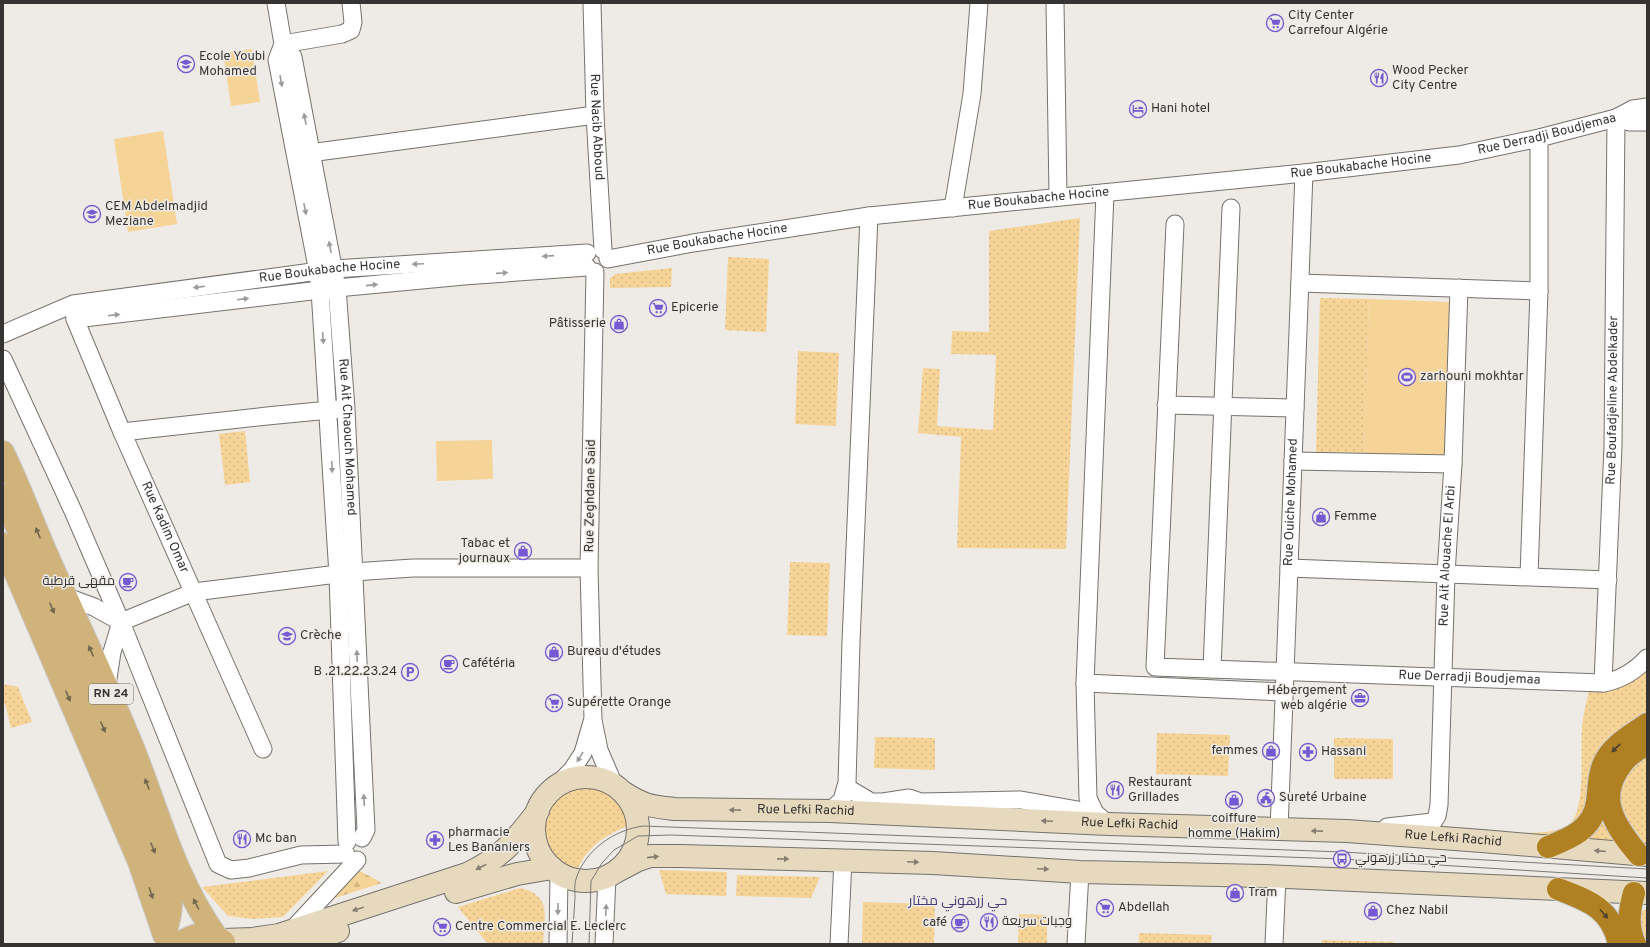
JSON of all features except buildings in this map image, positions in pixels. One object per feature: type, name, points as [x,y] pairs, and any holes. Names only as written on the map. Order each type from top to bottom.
[{"type":"highway","points":[[1548,847],[1567,840],[1584,829],[1595,811],[1600,775],[1604,763],[1616,747],[1647,724]]},
{"type":"highway","points":[[1643,855],[1627,840],[1618,826],[1611,810],[1609,800],[1610,787],[1619,767],[1631,754],[1647,745]]},
{"type":"highway","points":[[1558,889],[1591,902],[1599,908],[1613,924],[1619,944]]},
{"type":"highway","points":[[1636,944],[1629,920],[1629,911],[1641,893]]},
{"type":"main road","name":"RN 24","points":[[3,452],[58,580],[107,685],[185,882],[206,922],[222,940]]},
{"type":"main road","name":"RN 24","points":[[3,495],[130,790],[166,880],[171,905],[170,941]]},
{"type":"main road","name":"RN 24","points":[[3,544],[139,862],[170,941]]},
{"type":"main road","points":[[612,874],[625,863],[633,852],[638,836],[636,816],[631,803],[619,789],[599,778],[583,777],[567,781],[554,788],[544,798],[538,811],[534,825],[536,841],[542,855],[555,871],[570,879],[582,881],[591,881],[612,874],[638,860],[650,856],[933,863],[1080,872],[1277,877],[1641,893]]},
{"type":"main road","name":"Rue Lefki Rachid","points":[[619,789],[641,803],[674,809],[830,811],[868,805],[1102,818],[1279,830],[1347,832],[1643,855]]},
{"type":"main road","points":[[297,937],[466,874],[486,865],[497,857],[516,838],[538,811]]},
{"type":"main road","points":[[170,941],[198,934],[208,934],[222,940],[297,937],[517,874],[555,871]]},
{"type":"street","points":[[276,3],[282,44],[277,60],[294,155],[326,271],[320,290],[328,410],[345,574],[353,848],[297,937]]},
{"type":"street","points":[[282,44],[342,34],[351,30],[353,22],[351,3]]},
{"type":"street","name":"Rue Nacib Abboud","points":[[592,3],[595,115],[596,260]]},
{"type":"street","points":[[953,208],[972,94],[979,3]]},
{"type":"street","points":[[1055,3],[1058,197]]},
{"type":"street","name":"Rue Ait Chaouch Mohamed","points":[[282,44],[293,57],[312,152],[326,271],[337,288],[346,409],[345,574]]},
{"type":"street","points":[[1616,118],[1633,109],[1647,107]]},
{"type":"street","points":[[294,155],[595,115]]},
{"type":"street","name":"Rue Derradji Boudjemaa","points":[[1470,153],[1539,138],[1616,118],[1630,122],[1647,122]]},
{"type":"street","name":"Rue Boufadjeline Abdelkader","points":[[1603,683],[1613,446],[1616,118]]},
{"type":"street","points":[[1529,576],[1539,291],[1539,138]]},
{"type":"street","name":"Rue Boukabache Hocine","points":[[74,312],[326,271],[596,260],[869,216],[1304,173],[1470,153]]},
{"type":"street","name":"Rue Ouiche Mohamed","points":[[1279,830],[1304,173]]},
{"type":"street","points":[[1102,818],[1088,798],[1085,683],[1105,193]]},
{"type":"street","points":[[1212,669],[1231,208]]},
{"type":"street","points":[[830,811],[842,800],[846,786],[869,216]]},
{"type":"street","points":[[1175,224],[1166,405],[1295,408]]},
{"type":"street","points":[[3,334],[74,312],[464,276],[596,260]]},
{"type":"street","name":"Rue Zeghdane Said","points":[[593,720],[589,568],[596,260]]},
{"type":"street","points":[[1300,283],[1539,291]]},
{"type":"street","name":"Rue Ait Alouache El Arbi","points":[[1347,832],[1433,822],[1437,816],[1439,804],[1446,574],[1453,464],[1459,288]]},
{"type":"street","name":"Rue Kadim Omar","points":[[74,312],[122,432],[263,749]]},
{"type":"street","points":[[3,359],[73,511],[121,622],[218,864],[231,870],[249,868],[301,855],[353,848]]},
{"type":"street","name":"Rue Derradji Boudjemaa","points":[[1166,405],[1155,667],[1284,670],[1603,683],[1614,681],[1626,675],[1647,658]]},
{"type":"street","points":[[122,432],[346,409]]},
{"type":"street","points":[[1293,461],[1453,464]]},
{"type":"street","points":[[121,622],[194,592],[345,574],[413,568],[589,568]]},
{"type":"street","points":[[1289,568],[1608,580]]},
{"type":"street","points":[[67,597],[94,607],[121,622]]},
{"type":"street","points":[[107,685],[112,652],[121,622]]},
{"type":"street","points":[[1085,683],[1284,692]]},
{"type":"street","points":[[554,788],[572,770],[583,753],[593,720]]},
{"type":"street","points":[[593,720],[599,750],[619,789]]},
{"type":"street","points":[[846,786],[868,805]]},
{"type":"street","points":[[838,944],[843,860]]},
{"type":"street","points":[[555,871],[558,944]]},
{"type":"street","points":[[1076,944],[1080,872]]},
{"type":"street","points":[[604,944],[612,874]]},
{"type":"street","points":[[1274,944],[1277,877]]},
{"type":"green space","points":[[252,49],[260,102],[231,106],[223,53]]},
{"type":"green space","points":[[163,131],[177,224],[128,232],[114,139]]},
{"type":"green space","points":[[1080,218],[1066,549],[957,548],[961,437],[918,433],[923,368],[940,369],[937,426],[993,430],[996,355],[951,354],[952,331],[989,332],[989,231]]},
{"type":"green space","points":[[728,257],[769,259],[766,332],[725,330]]},
{"type":"green space","points":[[672,268],[671,287],[610,288],[610,278],[615,274]]},
{"type":"green space","points":[[1320,298],[1369,299],[1364,453],[1316,452]]},
{"type":"green space","name":"zarhouni mokhtar","points":[[1369,299],[1450,302],[1445,455],[1364,453]]},
{"type":"green space","points":[[798,351],[839,353],[836,426],[795,424]]},
{"type":"green space","points":[[245,431],[250,482],[225,485],[219,434]]},
{"type":"green space","points":[[492,440],[493,479],[437,481],[436,441]]},
{"type":"green space","points":[[790,562],[830,563],[827,636],[787,635]]},
{"type":"green space","points":[[1647,669],[1647,713],[1610,741],[1588,812],[1559,838],[1526,833],[1547,832],[1563,828],[1574,818],[1578,808],[1580,795],[1582,727],[1589,690]]},
{"type":"green space","points":[[3,684],[18,687],[32,722],[11,728],[3,701]]},
{"type":"green space","points":[[1157,733],[1230,735],[1228,776],[1156,774]]},
{"type":"green space","points":[[875,737],[935,738],[935,770],[874,768]]},
{"type":"green space","points":[[1334,738],[1393,739],[1393,779],[1334,779]]},
{"type":"green space","points":[[1647,753],[1647,847],[1644,849],[1619,812],[1621,778]]},
{"type":"green space","points":[[581,785],[600,788],[614,795],[624,807],[631,825],[605,837],[591,849],[580,864],[576,873],[564,869],[548,852],[542,829],[548,806],[562,793]]},
{"type":"green space","points":[[1601,817],[1625,849],[1587,839]]},
{"type":"green space","points":[[659,870],[727,872],[726,896],[666,894]]},
{"type":"green space","points":[[328,871],[283,917],[253,919],[228,916],[202,887]]},
{"type":"green space","points":[[360,871],[382,883],[332,899]]},
{"type":"green space","points":[[737,875],[820,877],[811,898],[736,896]]},
{"type":"green space","points":[[520,888],[531,891],[538,896],[542,902],[545,917],[543,944],[488,944],[458,907]]},
{"type":"green space","points":[[863,902],[935,904],[934,944],[862,943]]},
{"type":"green space","points":[[1647,909],[1647,944],[1641,944],[1639,912]]},
{"type":"green space","points":[[1019,914],[1047,915],[1047,944],[1018,944]]},
{"type":"green space","points":[[1139,933],[1212,935],[1211,944],[1139,944]]},
{"type":"green space","points":[[1322,940],[1394,942],[1394,944],[1322,944]]},
{"type":"tram line","points":[[572,944],[575,884],[580,869],[586,859],[602,843],[611,837],[632,828],[643,826],[1342,852],[1647,869]]},
{"type":"tram line","points":[[589,944],[591,881],[602,863],[614,850],[638,836],[671,835],[1342,859],[1647,878]]},
{"type":"place","name":"City Center Carrefour Algérie","points":[[1275,23]]},
{"type":"place","name":"Ecole Youbi Mohamed","points":[[186,64]]},
{"type":"place","name":"Wood Pecker City Centre","points":[[1379,78]]},
{"type":"place","name":"Hani hotel","points":[[1138,109]]},
{"type":"place","name":"CEM Abdelmadjid Meziane","points":[[92,214]]},
{"type":"place","name":"Epicerie","points":[[658,308]]},
{"type":"place","name":"Pâtisserie","points":[[619,324]]},
{"type":"place","name":"zarhouni mokhtar","points":[[1407,377]]},
{"type":"place","name":"Femme","points":[[1321,517]]},
{"type":"place","name":"Tabac et journaux","points":[[523,551]]},
{"type":"place","name":"مقهى قرطبة","points":[[128,582]]},
{"type":"place","name":"Crèche","points":[[287,636]]},
{"type":"place","name":"Bureau d'études","points":[[554,652]]},
{"type":"place","name":"Cafétéria","points":[[449,664]]},
{"type":"place","name":"B .21.22.23.24","points":[[410,672]]},
{"type":"place","name":"Hébergement web algérie","points":[[1360,698]]},
{"type":"place","name":"Supérette Orange","points":[[554,703]]},
{"type":"place","name":"femmes","points":[[1271,751]]},
{"type":"place","name":"Hassani","points":[[1308,752]]},
{"type":"place","name":"Restaurant Grillades","points":[[1115,790]]},
{"type":"place","name":"Sureté Urbaine","points":[[1266,798]]},
{"type":"place","name":"coiffure homme (Hakim)","points":[[1234,800]]},
{"type":"place","name":"Mc ban","points":[[242,839]]},
{"type":"place","name":"pharmacie Les Bananiers","points":[[435,840]]},
{"type":"place","name":"حي مختار زرهوني","points":[[1342,859]]},
{"type":"place","name":"Tram","points":[[1235,893]]},
{"type":"place","name":"Abdellah","points":[[1105,908]]},
{"type":"place","name":"Chez Nabil","points":[[1373,911]]},
{"type":"place","name":"وجبات سريعة","points":[[989,922]]},
{"type":"place","name":"café","points":[[960,923]]},
{"type":"place","name":"Centre Commercial E. Leclerc","points":[[442,927]]},
{"type":"district","name":"حي زرهوني مختار","points":[[958,901]]}]
